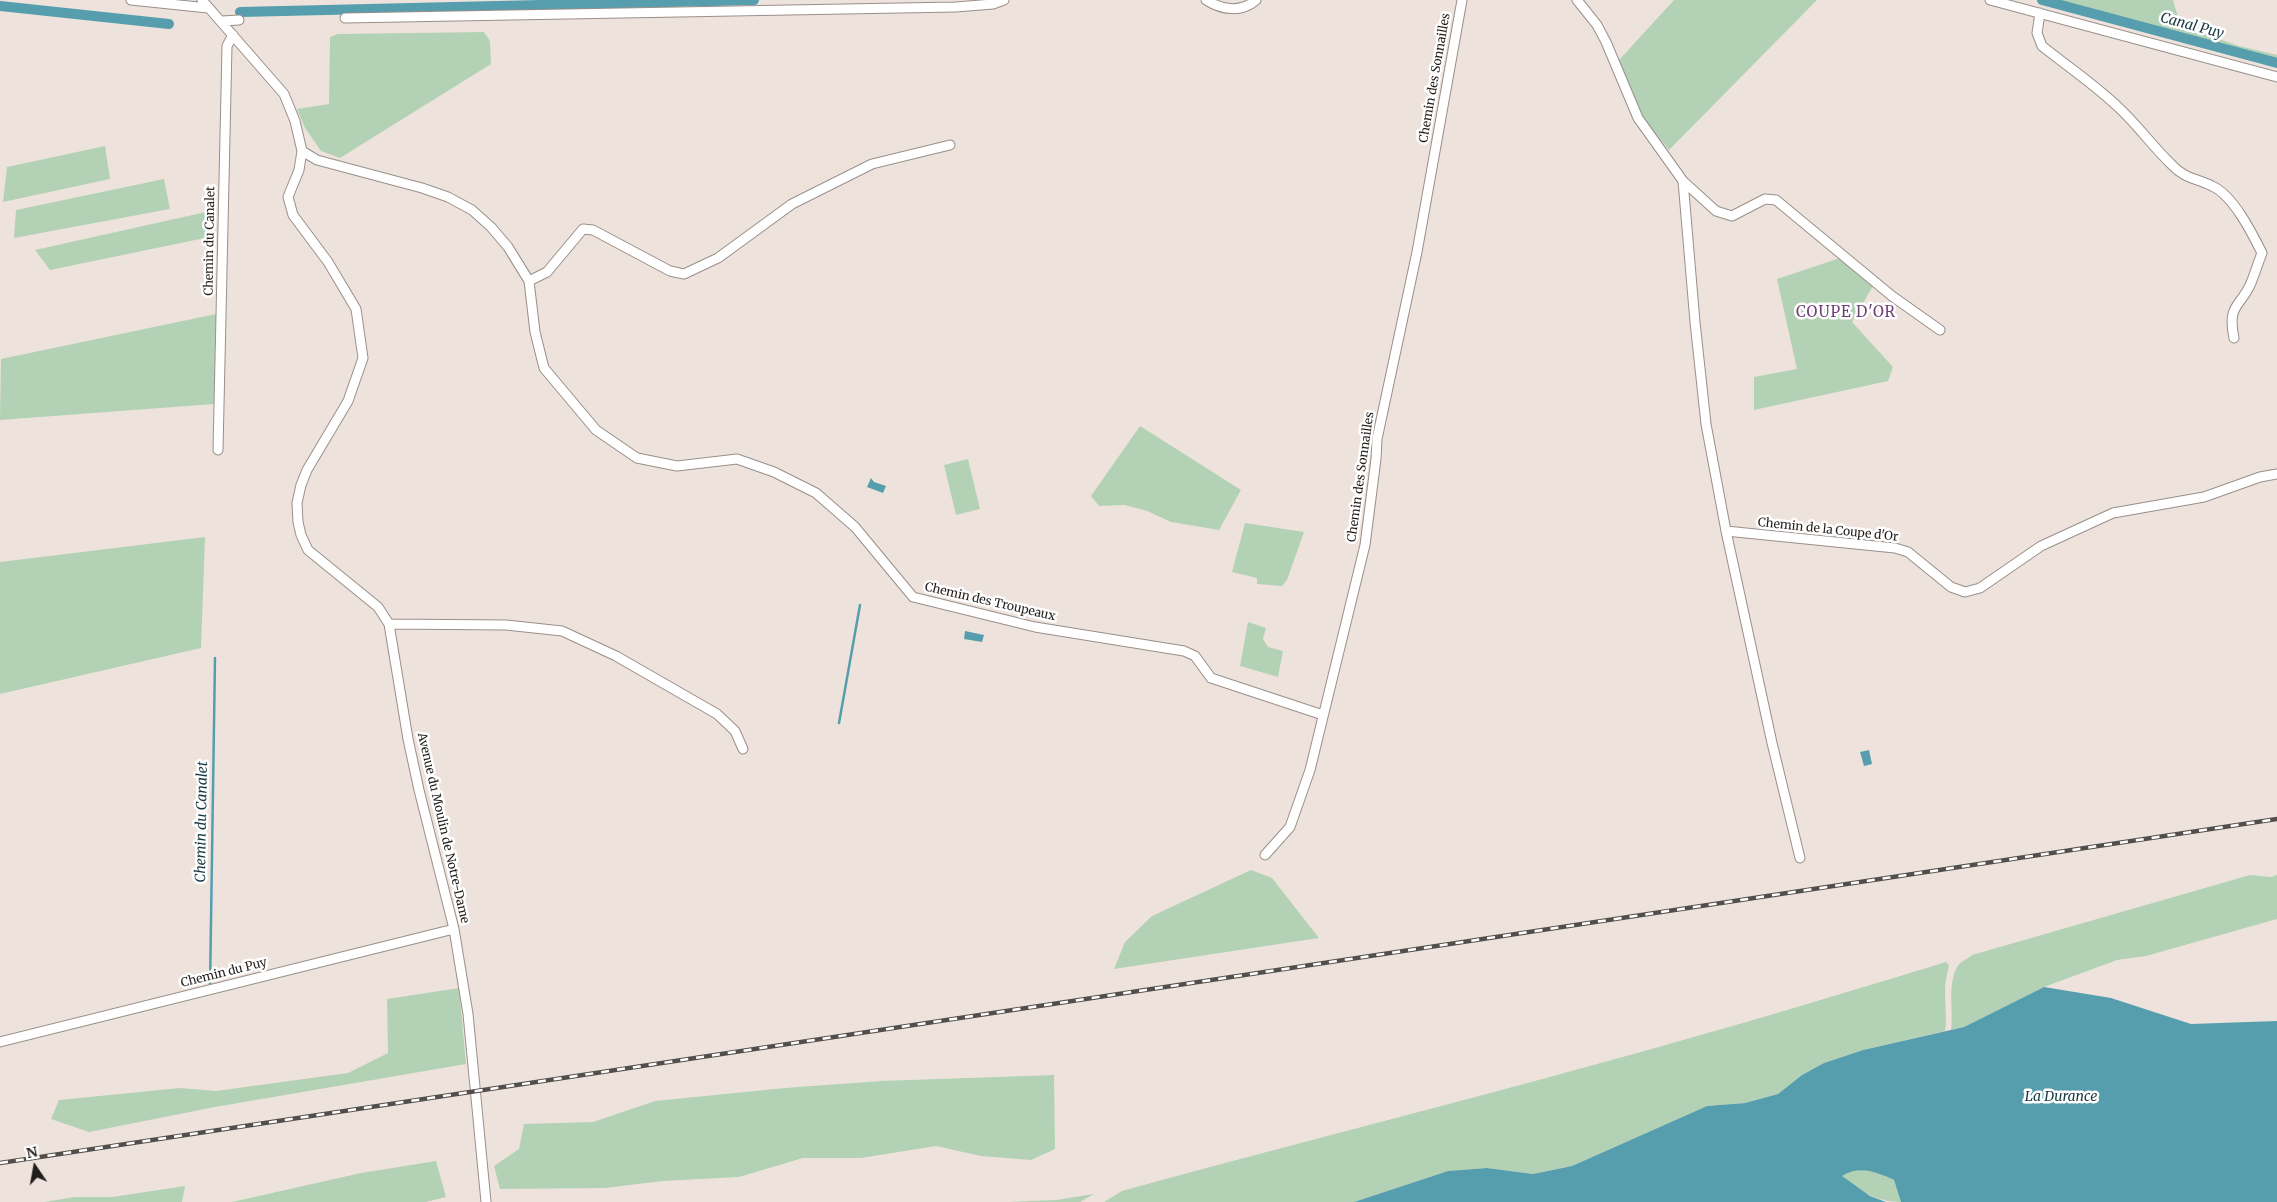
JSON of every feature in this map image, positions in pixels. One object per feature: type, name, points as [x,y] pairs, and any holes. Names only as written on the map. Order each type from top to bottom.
[{"type":"street","points":[[131,0],[208,8]]},
{"type":"street","name":"Avenue du Moulin de Notre-Dame","points":[[202,0],[284,94],[295,121],[302,151],[299,170],[288,197],[293,215],[328,262],[356,309],[363,358],[348,400],[307,470],[301,485],[297,503],[298,522],[301,535],[308,550],[378,606],[389,624],[419,790],[454,929],[468,1014],[486,1202]]},
{"type":"street","points":[[345,18],[956,7],[993,4],[1004,0]]},
{"type":"street","points":[[1206,0],[1222,8],[1233,9],[1250,5],[1256,0]]},
{"type":"street","name":"Chemin des Sonnailles","points":[[1265,855],[1290,827],[1310,770],[1364,545],[1377,439],[1417,252],[1462,0]]},
{"type":"street","points":[[1577,0],[1597,24],[1638,118],[1683,182],[1716,211],[1732,216],[1766,199],[1776,200],[1892,296],[1940,330]]},
{"type":"street","points":[[1990,0],[2277,77]]},
{"type":"street","points":[[2040,13],[2037,33],[2042,46],[2116,105],[2144,132],[2172,166],[2189,179],[2213,186],[2221,192],[2251,229],[2262,252],[2250,285],[2232,312],[2234,338]]},
{"type":"street","points":[[222,21],[239,20]]},
{"type":"street","name":"Chemin du Canalet","points":[[218,450],[227,46],[233,34]]},
{"type":"street","points":[[529,281],[547,272],[584,229],[593,230],[670,271],[684,274],[718,258],[792,204],[872,164],[950,145]]},
{"type":"street","name":"Chemin des Troupeaux","points":[[302,151],[317,160],[422,188],[448,197],[472,210],[508,247],[529,281],[534,332],[544,368],[596,430],[637,458],[677,466],[736,459],[766,468],[816,493],[856,527],[913,596],[1036,627],[1184,651],[1195,656],[1211,678],[1323,714]]},
{"type":"street","points":[[1683,182],[1706,424],[1726,531],[1772,743],[1800,858]]},
{"type":"street","name":"Chemin de la Coupe d'Or","points":[[1726,531],[1894,548],[1908,552],[1951,587],[1965,592],[1980,588],[2041,546],[2113,513],[2204,497],[2277,474]]},
{"type":"street","points":[[389,624],[506,625],[562,631],[616,656],[717,714],[735,731],[742,750]]},
{"type":"street","name":"Chemin du Puy","points":[[0,1042],[454,929]]},
{"type":"green space","points":[[1674,0],[1817,0],[1669,150],[1642,117],[1619,60]]},
{"type":"green space","points":[[2050,0],[2173,0],[2178,17],[2199,32],[2239,46],[2277,55],[2277,61]]},
{"type":"green space","points":[[484,32],[490,41],[491,64],[340,158],[321,151],[305,128],[297,109],[329,104],[330,37],[338,34]]},
{"type":"green space","points":[[105,146],[110,179],[3,202],[7,167]]},
{"type":"green space","points":[[164,179],[170,209],[14,238],[16,210]]},
{"type":"green space","points":[[206,212],[205,238],[50,270],[35,250]]},
{"type":"green space","points":[[1840,258],[1873,286],[1852,322],[1893,367],[1888,381],[1754,410],[1754,377],[1797,369],[1777,279]]},
{"type":"green space","points":[[216,314],[214,404],[0,420],[1,359]]},
{"type":"green space","points":[[1140,426],[1241,490],[1219,530],[1171,522],[1147,511],[1125,505],[1099,506],[1091,496]]},
{"type":"green space","points":[[968,459],[980,509],[956,515],[944,465]]},
{"type":"green space","points":[[1245,523],[1304,532],[1287,580],[1282,586],[1257,584],[1257,578],[1232,572]]},
{"type":"green space","points":[[205,537],[201,648],[0,694],[0,562]]},
{"type":"green space","points":[[1248,622],[1266,628],[1263,639],[1268,647],[1283,651],[1278,677],[1240,666]]},
{"type":"green space","points":[[1251,870],[1272,878],[1319,938],[1114,969],[1125,942],[1152,916]]},
{"type":"green space","points":[[2250,875],[2271,877],[2277,875],[2277,919],[2146,956],[2117,960],[2044,987],[1964,1027],[1951,1030],[1951,997],[1955,971],[1959,964],[1972,955]]},
{"type":"green space","points":[[1946,962],[1949,965],[1945,986],[1945,1031],[1863,1050],[1824,1063],[1802,1075],[1778,1094],[1745,1103],[1707,1106],[1572,1166],[1533,1174],[1487,1168],[1448,1171],[1354,1202],[1104,1202],[1122,1191],[1546,1078]]},
{"type":"green space","points":[[459,988],[466,1064],[215,1107],[89,1132],[51,1119],[59,1100],[180,1088],[216,1091],[348,1073],[388,1053],[387,999]]},
{"type":"green space","points":[[1054,1075],[1055,1149],[1031,1160],[981,1156],[936,1146],[861,1158],[803,1158],[739,1177],[663,1181],[605,1188],[500,1189],[494,1166],[519,1149],[524,1124],[593,1122],[655,1101],[881,1081]]},
{"type":"green space","points":[[436,1161],[446,1197],[426,1202],[232,1202],[361,1173]]},
{"type":"green space","points":[[1853,1170],[1872,1170],[1894,1180],[1901,1202],[1884,1200],[1869,1195],[1841,1176]]},
{"type":"green space","points":[[185,1186],[182,1202],[44,1202],[75,1197],[112,1197]]},
{"type":"green space","points":[[1094,1194],[1080,1202],[1007,1202],[1056,1200]]},
{"type":"water","points":[[871,478],[874,482],[886,486],[883,493],[867,487]]},
{"type":"water","points":[[965,631],[984,635],[982,642],[964,639]]},
{"type":"water","points":[[1869,750],[1872,764],[1864,766],[1860,752]]},
{"type":"water","name":"La Durance","points":[[2044,987],[2111,998],[2191,1024],[2277,1021],[2277,1202],[1901,1202],[1894,1180],[1874,1172],[1862,1170],[1842,1176],[1870,1196],[1886,1202],[1354,1202],[1448,1171],[1487,1168],[1533,1174],[1572,1166],[1707,1106],[1745,1103],[1778,1094],[1802,1075],[1824,1063],[1863,1050],[1964,1027]]},
{"type":"waterway","name":"Canal Puy","points":[[240,12],[754,0]]},
{"type":"waterway","name":"Canal Puy","points":[[2042,0],[2277,63]]},
{"type":"waterway","name":"Canal Puy","points":[[0,6],[169,24]]},
{"type":"waterway","points":[[839,723],[860,605]]},
{"type":"waterway","name":"Chemin du Canalet","points":[[210,987],[215,658]]},
{"type":"railway","points":[[0,1163],[2277,819]]},
{"type":"district","name":"COUPE D'OR","points":[[1846,313]]}]
